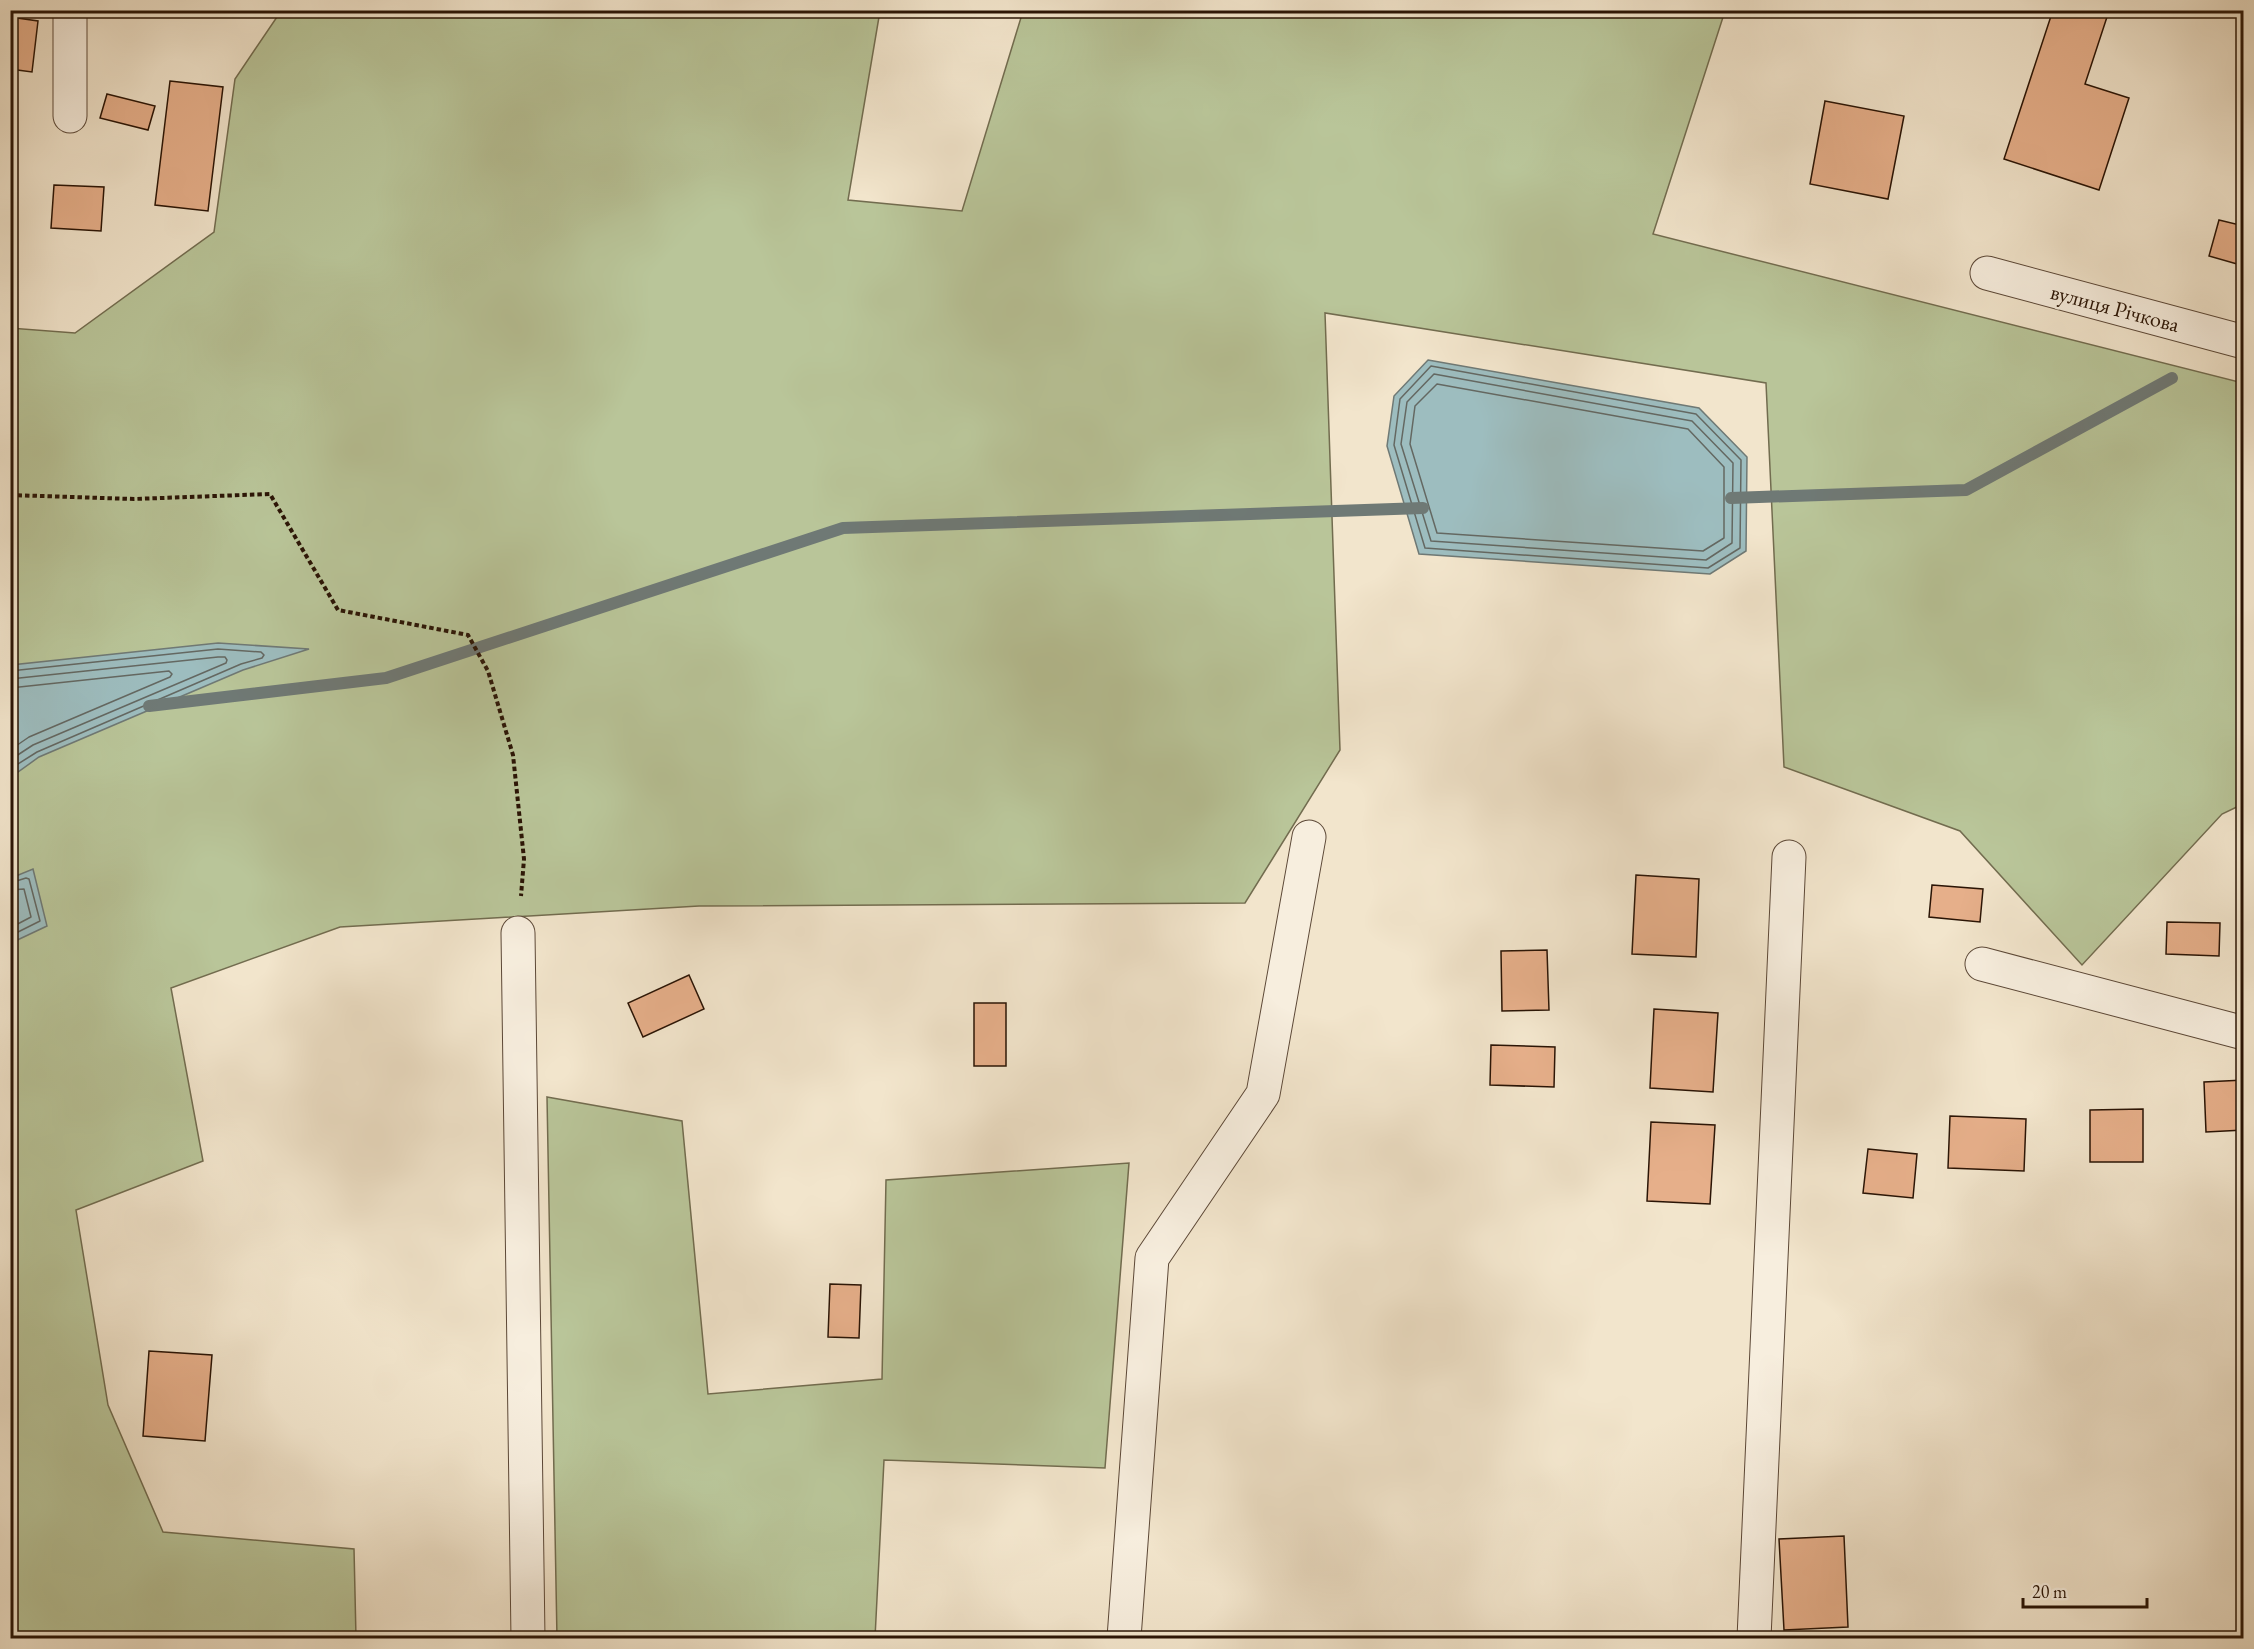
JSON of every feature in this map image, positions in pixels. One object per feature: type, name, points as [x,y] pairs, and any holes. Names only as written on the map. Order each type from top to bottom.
[{"type":"street","points":[[69,116],[70,10]]},
{"type":"street","name":"вулиця Річкова","points":[[1987,273],[2244,342]]},
{"type":"street","points":[[1124,1638],[1152,1258],[1263,1094],[1308,837]]},
{"type":"street","points":[[1754,1638],[1790,857]]},
{"type":"street","points":[[518,933],[528,1638]]},
{"type":"street","points":[[1982,964],[2244,1033]]},
{"type":"path","points":[[10,495],[134,499],[270,494],[338,610],[468,635],[488,671],[513,755],[524,859],[518,933]]},
{"type":"green space","points":[[281,11],[880,11],[848,200],[962,211],[1023,11],[1725,11],[1653,234],[2243,383],[2243,804],[2222,814],[2082,965],[1960,831],[1784,767],[1766,383],[1325,313],[1340,750],[1245,903],[699,906],[340,927],[171,988],[203,1161],[76,1210],[108,1405],[163,1532],[354,1549],[356,1638],[11,1638],[10,328],[75,333],[214,232],[235,79]]},
{"type":"green space","points":[[547,1097],[682,1121],[708,1394],[882,1379],[886,1180],[1129,1163],[1105,1468],[884,1460],[875,1638],[557,1638]]},
{"type":"water","points":[[1428,360],[1699,408],[1747,457],[1746,551],[1710,574],[1419,554],[1387,446],[1394,396]]},
{"type":"water","points":[[218,643],[309,649],[243,670],[39,757],[11,777],[11,665]]},
{"type":"water","points":[[33,869],[47,926],[11,943],[11,878]]},
{"type":"building","points":[[2053,10],[2087,10],[2107,17],[2085,84],[2129,98],[2099,190],[2004,159]]},
{"type":"building","points":[[10,17],[38,21],[32,72],[10,69]]},
{"type":"building","points":[[170,81],[223,87],[208,211],[155,205]]},
{"type":"building","points":[[107,94],[155,106],[148,130],[100,118]]},
{"type":"building","points":[[1825,101],[1904,116],[1888,199],[1810,184]]},
{"type":"building","points":[[54,185],[104,187],[101,231],[51,228]]},
{"type":"building","points":[[2219,220],[2244,226],[2244,266],[2209,256]]},
{"type":"building","points":[[1636,875],[1699,879],[1696,957],[1632,954]]},
{"type":"building","points":[[1932,885],[1983,889],[1980,922],[1929,917]]},
{"type":"building","points":[[2167,922],[2220,923],[2219,956],[2166,954]]},
{"type":"building","points":[[1547,950],[1549,1010],[1502,1011],[1501,951]]},
{"type":"building","points":[[689,975],[704,1009],[643,1037],[628,1003]]},
{"type":"building","points":[[974,1003],[1006,1003],[1006,1066],[974,1066]]},
{"type":"building","points":[[1654,1009],[1718,1013],[1713,1092],[1650,1088]]},
{"type":"building","points":[[1491,1045],[1555,1047],[1554,1087],[1490,1085]]},
{"type":"building","points":[[2244,1080],[2244,1130],[2206,1132],[2204,1082]]},
{"type":"building","points":[[2143,1109],[2143,1162],[2090,1162],[2090,1110]]},
{"type":"building","points":[[1950,1116],[2026,1119],[2024,1171],[1948,1168]]},
{"type":"building","points":[[1651,1122],[1715,1125],[1710,1204],[1647,1201]]},
{"type":"building","points":[[1868,1149],[1917,1154],[1913,1198],[1863,1193]]},
{"type":"building","points":[[830,1284],[861,1285],[859,1338],[828,1337]]},
{"type":"building","points":[[149,1351],[212,1355],[205,1441],[143,1436]]},
{"type":"building","points":[[1844,1536],[1848,1627],[1784,1630],[1779,1539]]},
{"type":"waterway","points":[[1731,498],[1966,490],[2172,378]]},
{"type":"waterway","points":[[149,706],[386,678],[843,528],[1423,508]]}]
